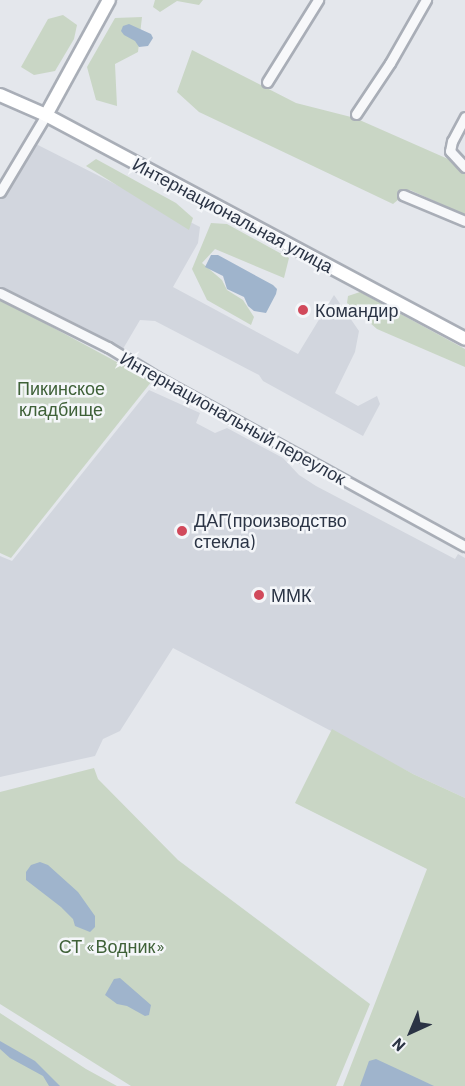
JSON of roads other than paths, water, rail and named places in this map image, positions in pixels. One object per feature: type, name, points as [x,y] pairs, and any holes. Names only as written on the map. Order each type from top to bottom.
[{"type":"main road","points":[[46,115],[109,0]]},
{"type":"main road","name":"Интернациональная улица","points":[[0,95],[46,115],[465,339]]},
{"type":"street","points":[[267,82],[318,0]]},
{"type":"street","points":[[356,114],[390,63],[426,0]]},
{"type":"street","points":[[0,192],[46,115]]},
{"type":"street","points":[[465,117],[450,147],[451,156],[465,167]]},
{"type":"street","points":[[403,195],[465,221]]},
{"type":"street","name":"Интернациональный переулок","points":[[0,293],[108,347],[167,382],[465,546]]},
{"type":"water","points":[[129,24],[151,34],[153,38],[148,46],[139,47],[135,41],[124,35],[121,31],[123,26]]},
{"type":"water","points":[[211,255],[218,255],[277,289],[266,313],[254,311],[248,306],[244,297],[227,289],[223,276],[205,267]]},
{"type":"water","points":[[40,862],[48,865],[78,892],[95,916],[95,927],[90,932],[75,926],[73,919],[61,907],[26,880],[26,872],[31,865]]},
{"type":"water","points":[[120,978],[151,1005],[149,1015],[145,1016],[127,1006],[117,1004],[105,995],[114,979]]},
{"type":"water","points":[[0,1041],[35,1061],[60,1086],[49,1086],[43,1076],[10,1058],[0,1049]]},
{"type":"water","points":[[376,1059],[434,1086],[360,1086],[369,1061]]},
{"type":"place","name":"Командир","points":[[303,310]]},
{"type":"place","name":"ДАГ(производство стекла)","points":[[182,531]]},
{"type":"place","name":"ММК","points":[[259,595]]},
{"type":"park label","name":"Пикинское кладбище","points":[[61,399]]},
{"type":"park label","name":"СТ «Водник»","points":[[112,946]]}]
